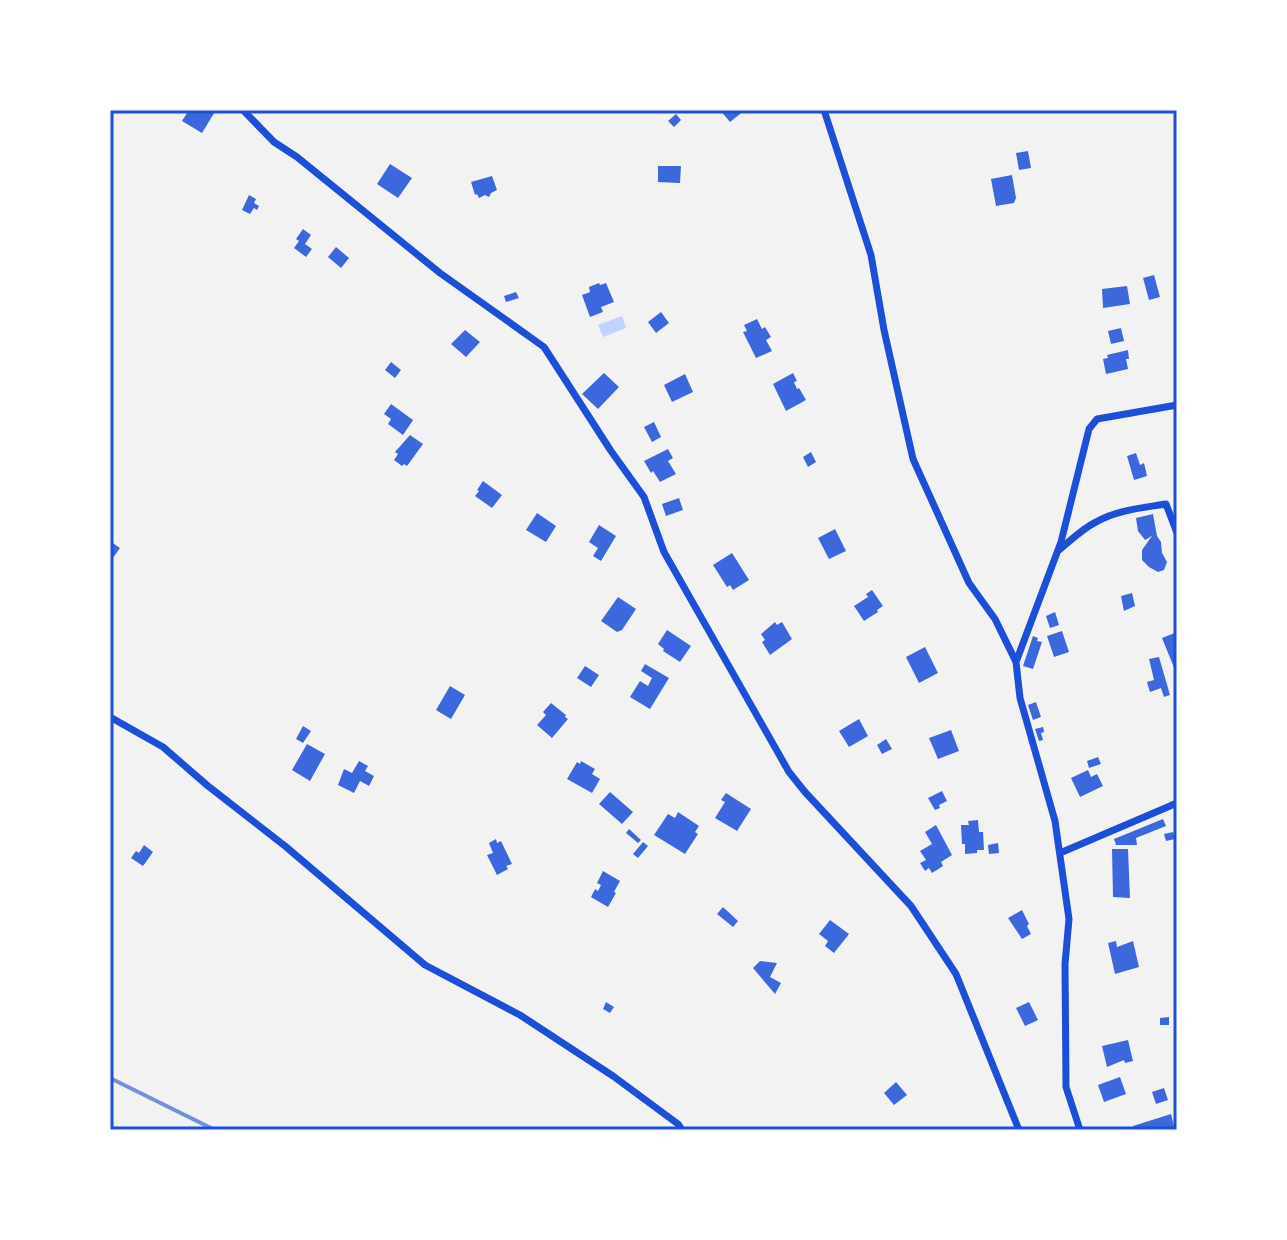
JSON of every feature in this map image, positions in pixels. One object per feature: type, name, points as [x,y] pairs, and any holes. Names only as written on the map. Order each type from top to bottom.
[{"type":"street","points":[[243,110],[274,142],[297,157],[440,273],[544,347],[644,497],[664,552],[789,772],[911,906],[956,974],[1019,1130]]},
{"type":"street","points":[[824,110],[871,255],[913,459],[969,583],[995,619],[1016,662],[1020,698],[1055,821],[1060,853],[1069,919],[1065,964],[1066,1087],[1080,1130]]},
{"type":"street","points":[[1016,662],[1057,552],[1089,429],[1097,419],[1177,405]]},
{"type":"street","points":[[1057,552],[1083,530],[1121,511],[1166,504],[1177,533]]},
{"type":"street","points":[[110,717],[163,747],[425,965],[520,1015],[613,1076],[682,1130]]},
{"type":"street","points":[[1060,853],[1177,803]]},
{"type":"water","points":[[622,316],[626,328],[603,337],[598,325]]},
{"type":"building","points":[[189,110],[216,110],[202,133],[182,121]]},
{"type":"building","points":[[720,110],[745,110],[730,122]]},
{"type":"building","points":[[676,114],[681,120],[674,127],[668,121]]},
{"type":"building","points":[[1028,151],[1031,168],[1019,170],[1016,153]]},
{"type":"building","points":[[390,164],[412,178],[398,198],[377,184]]},
{"type":"building","points":[[658,166],[681,166],[680,183],[658,182]]},
{"type":"building","points":[[1012,175],[1014,203],[996,206],[991,179]]},
{"type":"building","points":[[492,176],[497,190],[489,197],[479,198],[471,182]]},
{"type":"building","points":[[249,195],[256,199],[254,203],[259,206],[250,214],[242,210]]},
{"type":"building","points":[[303,229],[311,235],[305,244],[312,249],[306,257],[294,248]]},
{"type":"building","points":[[336,247],[349,258],[341,268],[328,257]]},
{"type":"building","points":[[1154,275],[1160,297],[1149,300],[1143,278]]},
{"type":"building","points":[[606,283],[614,302],[601,307],[603,312],[590,317],[582,295],[590,292],[589,287]]},
{"type":"building","points":[[1127,286],[1130,304],[1103,308],[1102,289]]},
{"type":"building","points":[[516,292],[519,298],[506,302],[504,296]]},
{"type":"building","points":[[661,312],[669,323],[656,333],[648,322]]},
{"type":"building","points":[[757,319],[771,337],[766,340],[772,351],[756,358],[743,332],[747,331],[744,325]]},
{"type":"building","points":[[1121,328],[1124,341],[1111,344],[1108,331]]},
{"type":"building","points":[[465,330],[480,342],[466,357],[451,344]]},
{"type":"building","points":[[1128,350],[1128,369],[1106,374],[1103,359],[1108,358],[1107,355]]},
{"type":"building","points":[[391,362],[401,370],[395,378],[385,370]]},
{"type":"building","points":[[604,373],[619,387],[598,409],[582,394]]},
{"type":"building","points":[[793,373],[797,389],[806,400],[786,411],[773,384]]},
{"type":"building","points":[[685,374],[693,392],[672,402],[664,385]]},
{"type":"building","points":[[391,404],[413,420],[403,435],[388,424],[391,419],[384,414]]},
{"type":"building","points":[[654,422],[661,437],[652,442],[644,427]]},
{"type":"building","points":[[410,435],[423,444],[407,466],[402,466],[394,460],[398,454],[395,452]]},
{"type":"building","points":[[668,449],[673,458],[668,461],[676,474],[660,482],[644,461]]},
{"type":"building","points":[[811,452],[816,462],[808,467],[803,457]]},
{"type":"building","points":[[1136,453],[1140,465],[1144,463],[1147,476],[1134,480],[1127,456]]},
{"type":"building","points":[[483,481],[502,495],[492,508],[475,496]]},
{"type":"building","points":[[679,498],[683,510],[666,516],[662,504]]},
{"type":"building","points":[[537,513],[556,526],[546,542],[526,530]]},
{"type":"building","points":[[1153,514],[1167,562],[1164,570],[1158,572],[1142,560],[1142,550],[1152,536],[1145,540],[1138,531],[1136,518]]},
{"type":"building","points":[[599,525],[616,536],[601,561],[593,556],[598,548],[589,542]]},
{"type":"building","points":[[835,529],[846,551],[829,559],[818,538]]},
{"type":"building","points":[[110,541],[120,548],[110,562]]},
{"type":"building","points":[[732,553],[749,580],[733,590],[730,585],[727,587],[713,565]]},
{"type":"building","points":[[872,590],[883,606],[864,621],[854,606],[868,597],[866,594]]},
{"type":"building","points":[[1132,593],[1135,606],[1124,611],[1121,596]]},
{"type":"building","points":[[618,597],[636,609],[622,630],[617,632],[601,621]]},
{"type":"building","points":[[1055,612],[1059,625],[1050,628],[1046,616]]},
{"type":"building","points":[[775,622],[777,625],[782,622],[792,639],[770,655],[761,634]]},
{"type":"building","points":[[667,630],[691,646],[680,662],[658,644]]},
{"type":"building","points":[[1062,631],[1069,652],[1054,657],[1047,636]]},
{"type":"building","points":[[1177,632],[1177,675],[1162,638]]},
{"type":"building","points":[[1033,636],[1042,642],[1033,669],[1023,666]]},
{"type":"building","points":[[925,647],[938,673],[919,683],[906,657]]},
{"type":"building","points":[[1159,657],[1170,695],[1164,697],[1161,688],[1150,692],[1147,682],[1154,680],[1149,659]]},
{"type":"building","points":[[645,664],[669,678],[650,709],[630,697],[640,681],[648,686],[652,678],[641,671]]},
{"type":"building","points":[[585,666],[599,675],[591,687],[577,678]]},
{"type":"building","points":[[450,686],[465,695],[451,719],[436,710]]},
{"type":"building","points":[[1036,702],[1041,717],[1033,720],[1028,705]]},
{"type":"building","points":[[551,703],[568,719],[552,738],[537,725]]},
{"type":"building","points":[[859,719],[868,736],[849,747],[839,731]]},
{"type":"building","points":[[303,726],[311,731],[303,743],[296,739]]},
{"type":"building","points":[[1043,727],[1043,740],[1039,741],[1035,729]]},
{"type":"building","points":[[951,730],[959,751],[938,759],[929,738]]},
{"type":"building","points":[[886,739],[892,749],[882,754],[877,745]]},
{"type":"building","points":[[307,744],[325,754],[310,781],[292,770]]},
{"type":"building","points":[[1098,757],[1101,764],[1089,768],[1087,761]]},
{"type":"building","points":[[359,761],[368,766],[365,771],[374,776],[369,786],[360,781],[354,793],[338,785],[344,769],[352,773]]},
{"type":"building","points":[[581,761],[595,769],[592,774],[600,779],[592,793],[567,779],[577,762],[580,764]]},
{"type":"building","points":[[1088,770],[1091,777],[1097,774],[1103,786],[1080,797],[1071,778]]},
{"type":"building","points":[[942,791],[947,801],[935,810],[928,798]]},
{"type":"building","points":[[610,792],[633,812],[622,824],[599,804]]},
{"type":"building","points":[[726,793],[751,809],[737,831],[715,818],[725,802],[721,800]]},
{"type":"building","points":[[678,812],[699,826],[695,832],[698,834],[685,854],[654,835],[668,814],[675,818]]},
{"type":"building","points":[[1163,819],[1166,826],[1136,838],[1137,845],[1116,845],[1114,839]]},
{"type":"building","points":[[978,820],[979,832],[983,832],[984,850],[965,854],[961,825]]},
{"type":"building","points":[[936,825],[952,855],[932,873],[929,868],[925,871],[920,863],[926,860],[920,851],[932,844],[925,832]]},
{"type":"building","points":[[629,829],[641,840],[638,843],[626,833]]},
{"type":"building","points":[[1173,832],[1175,839],[1166,841],[1164,834]]},
{"type":"building","points":[[496,839],[497,843],[501,841],[512,864],[497,875],[487,855],[493,853],[489,843]]},
{"type":"building","points":[[643,842],[648,846],[638,858],[633,854]]},
{"type":"building","points":[[998,843],[999,853],[989,854],[988,845]]},
{"type":"building","points":[[144,845],[153,852],[143,866],[131,858]]},
{"type":"building","points":[[1112,849],[1128,849],[1130,898],[1113,897]]},
{"type":"building","points":[[603,871],[620,881],[608,907],[591,897],[601,885],[597,883]]},
{"type":"building","points":[[723,907],[738,921],[733,927],[717,914]]},
{"type":"building","points":[[1022,910],[1031,934],[1022,939],[1008,918]]},
{"type":"building","points":[[830,920],[849,934],[834,953],[825,946],[828,941],[819,934]]},
{"type":"building","points":[[1116,941],[1117,947],[1133,941],[1139,967],[1115,974],[1108,943]]},
{"type":"building","points":[[760,961],[777,963],[770,977],[781,983],[775,994],[753,968]]},
{"type":"building","points":[[606,1002],[614,1007],[610,1013],[603,1009]]},
{"type":"building","points":[[1029,1002],[1038,1020],[1025,1026],[1016,1008]]},
{"type":"building","points":[[1169,1017],[1169,1025],[1160,1025],[1160,1018]]},
{"type":"building","points":[[1128,1040],[1133,1061],[1125,1063],[1124,1060],[1107,1067],[1102,1046]]},
{"type":"building","points":[[1120,1077],[1126,1094],[1104,1102],[1098,1085]]},
{"type":"building","points":[[896,1082],[907,1095],[894,1105],[884,1093]]},
{"type":"building","points":[[1164,1088],[1168,1100],[1156,1104],[1152,1092]]},
{"type":"building","points":[[1171,1114],[1175,1130],[1134,1130],[1133,1126]]},
{"type":"railway","points":[[110,1078],[215,1130]]}]
